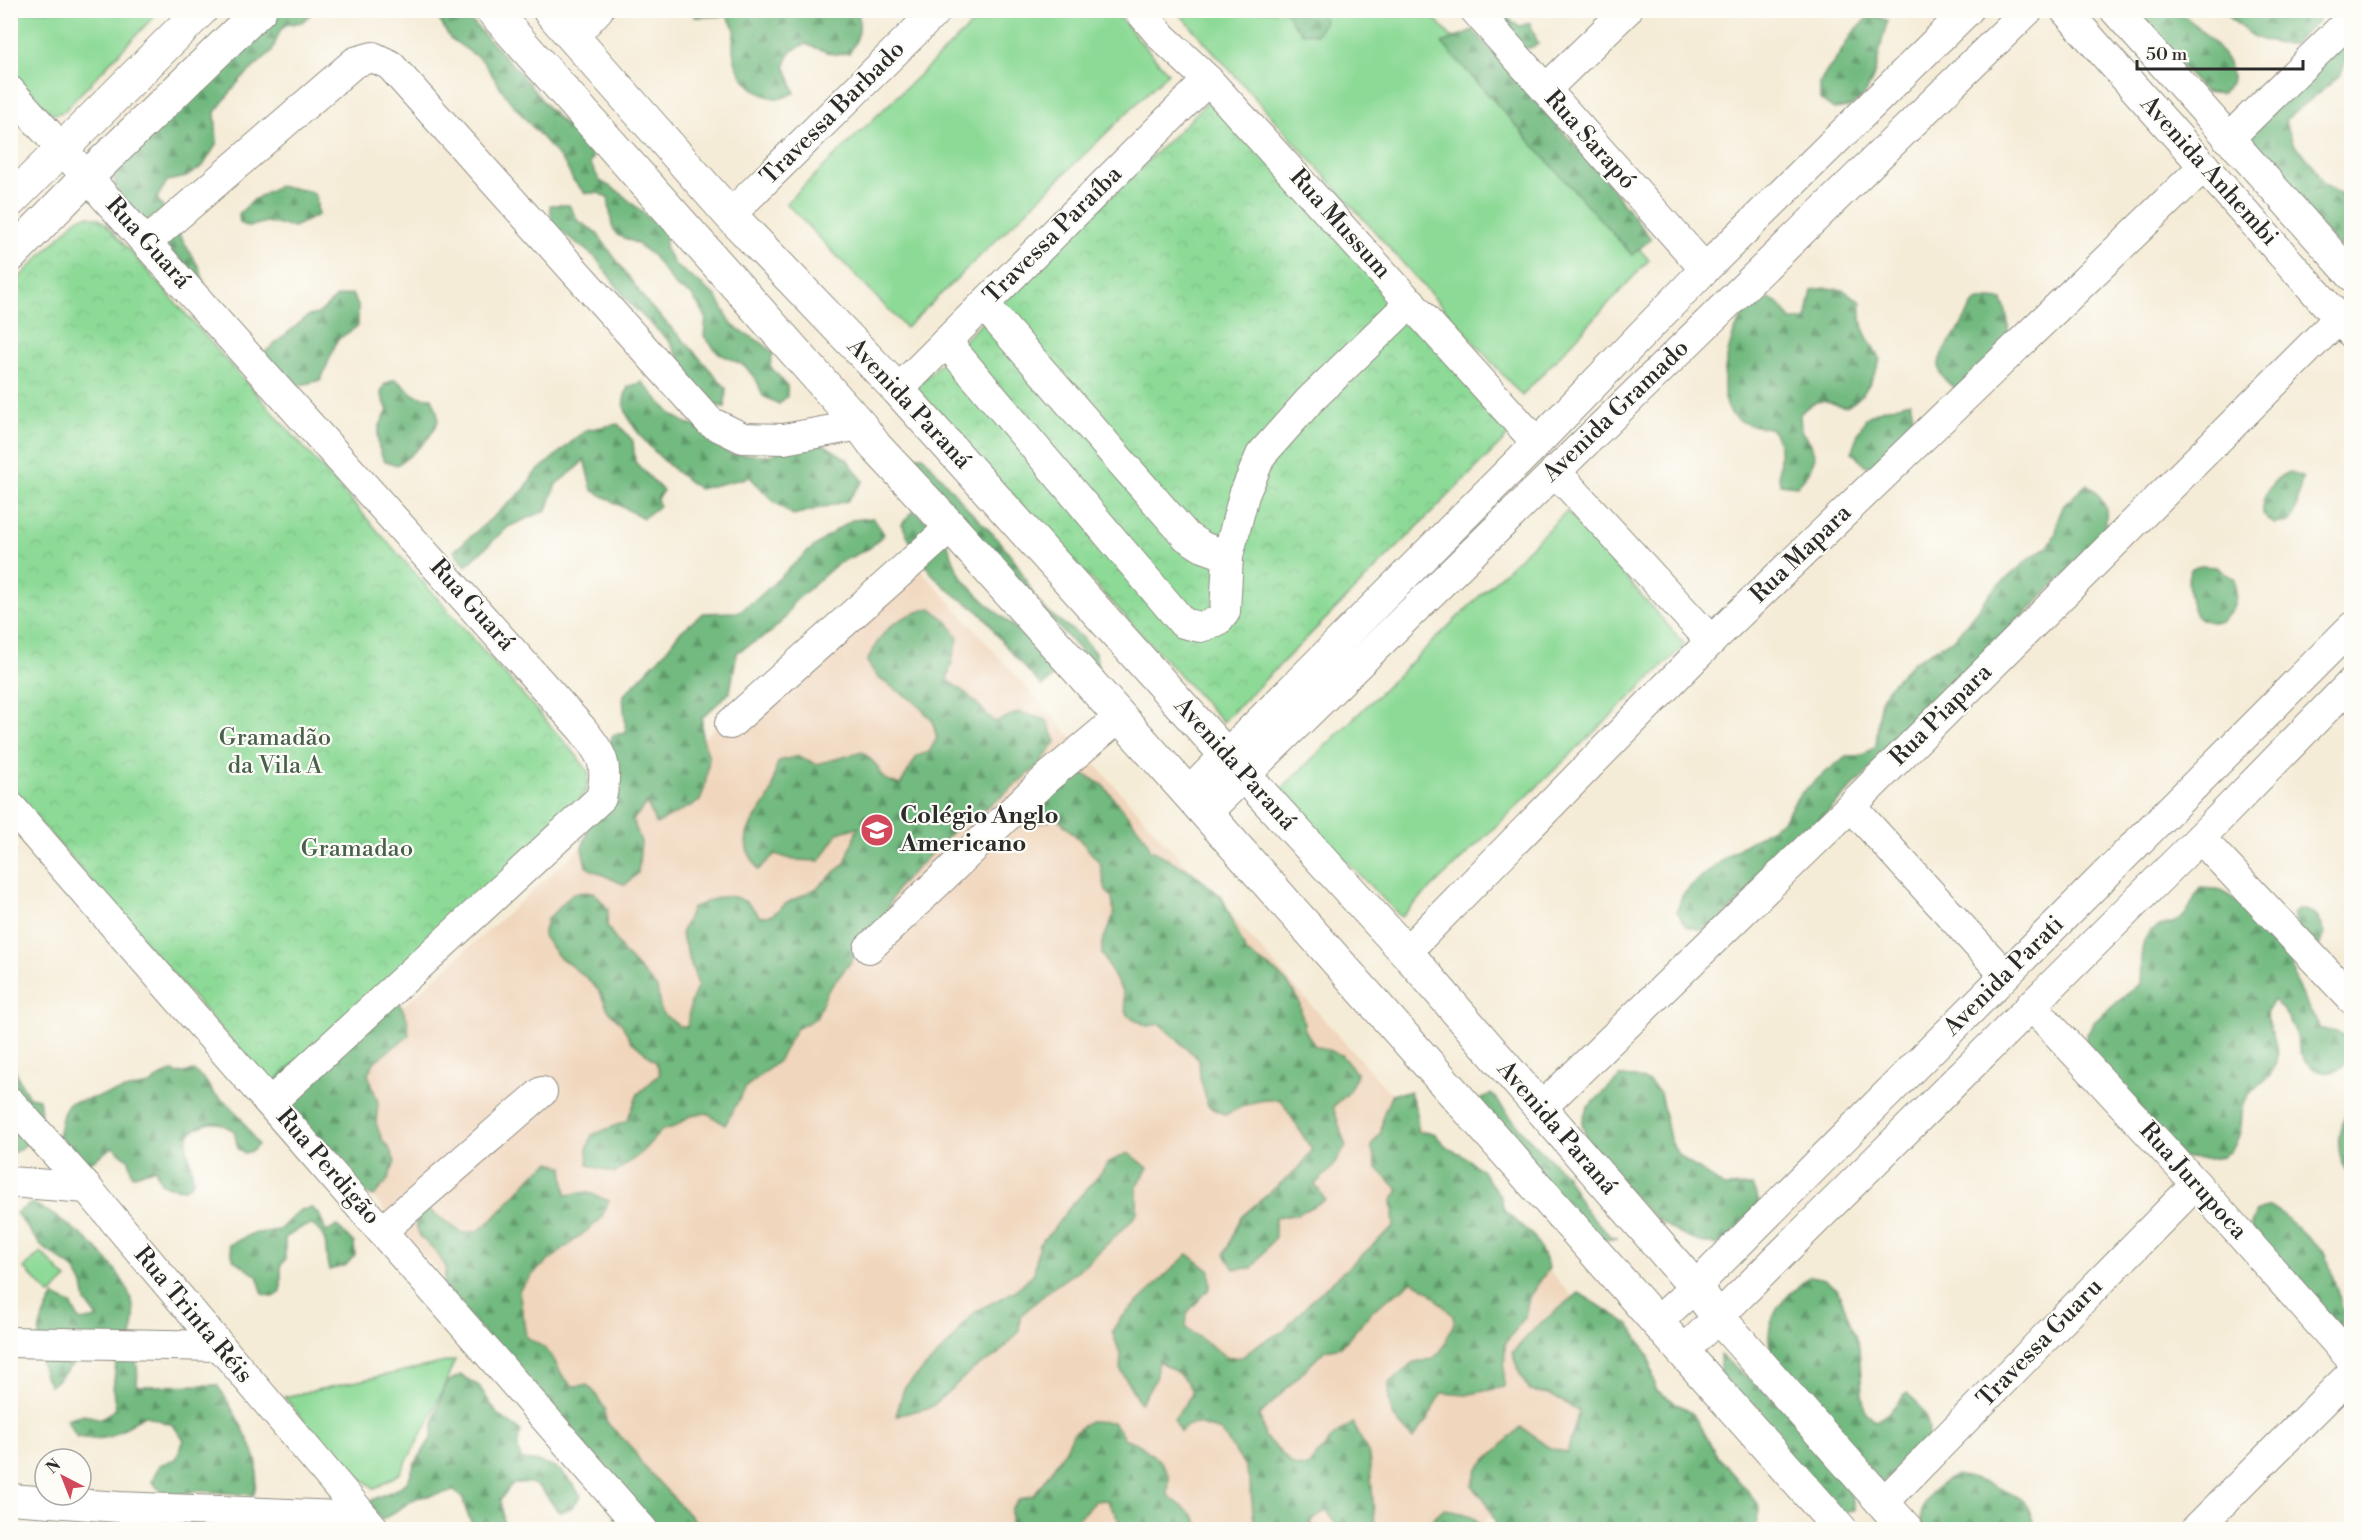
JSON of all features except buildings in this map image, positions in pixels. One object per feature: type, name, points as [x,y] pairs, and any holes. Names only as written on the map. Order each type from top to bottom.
[{"type":"main road","points":[[10,201],[201,10]]},
{"type":"main road","points":[[10,256],[88,176],[260,10]]},
{"type":"main road","name":"Avenida Paraná","points":[[492,10],[860,425],[876,447],[951,527],[1197,803],[1841,1530]]},
{"type":"main road","name":"Avenida Paraná","points":[[549,10],[730,215],[898,390],[1406,952],[1695,1287],[1719,1318],[1906,1530]]},
{"type":"street","points":[[573,37],[598,10]]},
{"type":"street","name":"Travessa Barbado","points":[[730,215],[937,10]]},
{"type":"street","name":"Rua Mussum","points":[[1138,10],[1187,62],[1208,80],[1537,443]]},
{"type":"street","name":"Rua Sarapó","points":[[1475,10],[1705,269]]},
{"type":"street","points":[[1546,89],[1627,10]]},
{"type":"street","name":"Avenida Gramado","points":[[1197,803],[1705,269],[1968,10]]},
{"type":"street","name":"Avenida Gramado","points":[[1235,765],[1555,471],[2028,10]]},
{"type":"street","name":"Avenida Anhembi","points":[[2066,10],[2345,325]]},
{"type":"street","name":"Avenida Anhembi","points":[[2115,10],[2352,276]]},
{"type":"street","points":[[2228,139],[2352,18]]},
{"type":"street","points":[[147,242],[355,62],[373,57],[390,65],[710,422],[743,438],[774,439],[860,425]]},
{"type":"street","name":"Travessa Paraíba","points":[[898,390],[1208,80]]},
{"type":"street","name":"Rua Guará","points":[[10,91],[582,729],[601,755],[606,776],[601,798],[271,1102]]},
{"type":"street","name":"Rua Mapara","points":[[1406,952],[1711,641],[2204,166]]},
{"type":"street","points":[[946,342],[1183,623],[1200,627],[1217,622],[1225,612],[1228,556],[1244,495],[1261,454],[1309,401],[1411,302]]},
{"type":"street","points":[[984,305],[1187,537],[1203,547],[1228,556]]},
{"type":"street","name":"Rua Piapara","points":[[1540,1109],[2345,325]]},
{"type":"street","points":[[1555,471],[1711,641]]},
{"type":"street","points":[[730,724],[951,527]]},
{"type":"street","name":"Avenida Parati","points":[[1656,1323],[1695,1287],[2352,627]]},
{"type":"street","name":"Avenida Parati","points":[[1683,1352],[2199,838],[2352,682]]},
{"type":"street","points":[[868,948],[1048,777],[1120,717]]},
{"type":"street","name":"Rua Perdigão","points":[[10,806],[643,1530]]},
{"type":"street","points":[[1851,806],[2005,975]]},
{"type":"street","points":[[2199,838],[2352,999]]},
{"type":"street","name":"Rua Jurupoca","points":[[2031,1005],[2196,1184],[2352,1360]]},
{"type":"street","points":[[383,1230],[542,1092]]},
{"type":"street","name":"Rua Trinta Réis","points":[[10,1102],[87,1188],[370,1523]]},
{"type":"street","points":[[11,1183],[87,1188]]},
{"type":"street","name":"Travessa Guaru","points":[[1883,1503],[2196,1184]]},
{"type":"street","points":[[10,1342],[219,1346]]},
{"type":"street","points":[[2195,1530],[2352,1373]]},
{"type":"street","points":[[10,1498],[112,1518],[370,1523]]},
{"type":"shaded area","name":"Colégio Anglo Americano","points":[[908,555],[1647,1380],[1476,1529],[662,1529],[293,1105]]},
{"type":"green space","points":[[11,11],[159,11],[63,112],[52,115],[11,72]]},
{"type":"green space","points":[[273,11],[314,11],[302,22],[285,25],[272,51],[240,80],[215,112],[217,143],[203,166],[186,177],[167,181],[157,198],[200,269],[206,289],[120,195],[115,185],[112,162],[220,73]]},
{"type":"green space","points":[[434,11],[462,11],[520,73],[548,108],[583,143],[593,158],[590,163],[600,181],[618,191],[667,234],[665,247],[674,264],[716,296],[733,326],[762,343],[773,353],[770,366],[787,386],[787,396],[779,404],[763,396],[757,381],[745,366],[718,353],[704,336],[706,317],[691,294],[677,288],[653,256],[636,243],[617,235],[612,226],[608,197],[598,193],[585,193],[573,180],[565,164],[509,100],[483,61],[450,38]]},
{"type":"green space","points":[[691,11],[858,11],[859,28],[857,38],[849,53],[833,54],[805,44],[791,51],[785,65],[795,93],[783,98],[775,98],[758,92],[739,72],[733,48],[735,29],[727,16],[695,17]]},
{"type":"green space","points":[[986,11],[1114,11],[1168,73],[906,328],[786,203]]},
{"type":"green space","points":[[1177,11],[1428,11],[1649,260],[1522,396]]},
{"type":"green space","points":[[1286,11],[1322,11],[1325,21],[1317,34],[1302,33]]},
{"type":"green space","points":[[1489,11],[1503,11],[1513,23],[1520,26],[1530,23],[1538,44],[1530,48],[1522,48]]},
{"type":"green space","points":[[2128,11],[2179,11],[2214,43],[2222,54],[2232,74],[2231,83],[2221,94],[2205,92]]},
{"type":"green space","points":[[2224,11],[2323,11],[2317,22],[2293,44],[2282,44],[2254,36],[2239,26]]},
{"type":"green space","points":[[1871,14],[1888,21],[1872,81],[1859,101],[1849,107],[1834,109],[1820,99],[1820,83],[1851,35]]},
{"type":"green space","points":[[1473,30],[1602,176],[1651,239],[1632,255],[1442,43]]},
{"type":"green space","points":[[2351,30],[2351,51],[2340,76],[2285,120],[2293,143],[2312,164],[2323,184],[2351,201],[2352,260],[2245,145],[2248,134]]},
{"type":"green space","points":[[1214,96],[1514,430],[1223,722],[914,389]]},
{"type":"green space","points":[[278,186],[309,191],[316,196],[318,215],[294,227],[266,222],[249,227],[240,223],[239,214],[252,201]]},
{"type":"green space","points":[[550,205],[569,205],[578,221],[596,232],[649,305],[726,388],[725,407],[707,404],[669,341],[629,303],[596,258],[552,224]]},
{"type":"green space","name":"Gramadão da Vila A","points":[[81,217],[98,218],[106,224],[577,756],[589,773],[586,791],[567,816],[270,1085],[11,789],[10,287],[74,222]]},
{"type":"green space","points":[[1827,288],[1843,290],[1861,302],[1863,327],[1880,360],[1871,381],[1856,400],[1843,406],[1824,401],[1816,402],[1800,414],[1801,431],[1810,442],[1815,457],[1809,472],[1797,486],[1780,484],[1780,449],[1776,436],[1770,428],[1749,425],[1738,420],[1730,412],[1726,401],[1724,374],[1730,346],[1742,317],[1757,297],[1777,303],[1791,320],[1806,320],[1812,290]]},
{"type":"green space","points":[[352,294],[358,306],[358,326],[337,340],[321,380],[288,388],[271,379],[265,352],[308,316],[318,314],[337,297]]},
{"type":"green space","points":[[1989,299],[2002,300],[2007,317],[2006,343],[1992,362],[1958,390],[1942,376],[1939,362],[1975,302]]},
{"type":"green space","points":[[395,379],[411,393],[432,398],[438,417],[429,437],[416,451],[397,465],[384,461],[378,441],[381,423],[388,411],[381,393],[384,385]]},
{"type":"green space","points":[[642,382],[672,415],[688,424],[709,431],[729,454],[772,455],[795,443],[820,442],[847,459],[863,481],[847,501],[793,515],[773,501],[750,477],[699,489],[655,452],[628,416],[624,403],[628,387]]},
{"type":"green space","points":[[1910,402],[1913,416],[1900,445],[1877,471],[1863,464],[1852,452],[1865,420],[1877,411]]},
{"type":"green space","points":[[618,424],[633,441],[635,462],[663,491],[657,498],[659,506],[643,518],[592,490],[584,459],[577,468],[556,484],[547,510],[508,527],[466,566],[454,551],[524,490],[534,474],[586,430]]},
{"type":"green space","points":[[904,456],[923,456],[1017,564],[1036,599],[1049,613],[1082,637],[1095,653],[1100,673]]},
{"type":"green space","points":[[2289,472],[2303,478],[2295,512],[2290,522],[2274,524],[2262,513],[2264,500],[2273,483]]},
{"type":"green space","points":[[2087,484],[2099,496],[2105,507],[2106,519],[2103,536],[1716,924],[1702,930],[1686,926],[1677,911],[1682,896],[1730,854],[1783,821],[1799,795],[1822,775],[1846,757],[1863,755],[1876,746],[1880,702],[1887,689],[1913,662],[1955,638],[1993,590],[2034,555],[2048,547],[2056,533],[2058,519],[2064,505]]},
{"type":"green space","points":[[914,510],[944,539],[959,572],[973,590],[1035,646],[1046,659],[1056,673],[1043,687],[997,635],[989,622],[976,609],[945,587],[923,562],[902,524]]},
{"type":"green space","points":[[1567,511],[1685,645],[1401,917],[1278,792]]},
{"type":"green space","points":[[873,518],[884,534],[870,548],[837,564],[793,603],[785,618],[770,633],[737,652],[730,692],[702,718],[702,736],[709,758],[705,786],[700,801],[656,824],[647,803],[633,820],[641,842],[638,873],[625,885],[586,867],[582,848],[604,757],[613,735],[626,733],[623,696],[664,653],[679,633],[703,613],[738,612],[758,598],[807,552],[836,530],[852,520]]},
{"type":"green space","points":[[2217,567],[2235,580],[2234,603],[2230,613],[2221,622],[2200,619],[2194,611],[2188,579],[2192,568]]},
{"type":"green space","points":[[931,608],[949,623],[958,638],[947,680],[967,694],[995,722],[1019,712],[1047,720],[1056,742],[1039,765],[996,801],[958,826],[898,887],[878,927],[827,992],[816,1018],[796,1029],[778,1061],[746,1087],[725,1125],[707,1113],[690,1116],[674,1127],[662,1130],[640,1154],[615,1173],[588,1165],[587,1149],[592,1135],[627,1121],[638,1094],[660,1074],[656,1062],[631,1041],[621,1023],[609,1011],[598,990],[588,979],[558,956],[543,936],[547,920],[573,893],[594,892],[608,909],[607,926],[624,953],[657,988],[661,1012],[679,1026],[687,1027],[691,1002],[698,985],[681,934],[692,908],[729,896],[745,901],[760,917],[772,915],[787,903],[817,888],[845,863],[858,827],[838,833],[820,861],[794,860],[775,854],[758,870],[749,854],[746,840],[750,826],[771,793],[779,761],[799,756],[816,764],[863,752],[877,766],[884,779],[900,785],[917,756],[929,752],[937,738],[932,720],[914,701],[878,678],[867,662],[878,640],[899,620]]},
{"type":"green space","points":[[1085,775],[1103,785],[1146,838],[1150,849],[1192,872],[1222,897],[1246,952],[1275,971],[1289,985],[1299,1001],[1305,1030],[1314,1045],[1341,1055],[1357,1074],[1348,1093],[1333,1107],[1346,1147],[1330,1170],[1315,1184],[1325,1200],[1296,1215],[1275,1217],[1275,1237],[1252,1268],[1234,1269],[1225,1254],[1241,1217],[1301,1166],[1312,1150],[1281,1100],[1252,1103],[1225,1115],[1208,1106],[1200,1077],[1199,1060],[1160,1024],[1147,1026],[1127,1015],[1123,993],[1102,954],[1102,942],[1114,915],[1112,897],[1106,891],[1100,863],[1057,818],[1036,824],[1022,819],[1064,776]]},
{"type":"green space","points":[[2200,888],[2223,892],[2269,930],[2287,952],[2300,992],[2319,1028],[2340,1033],[2351,1044],[2343,1067],[2330,1072],[2315,1069],[2304,1059],[2291,1023],[2285,1012],[2273,1000],[2266,1013],[2275,1039],[2277,1056],[2272,1072],[2246,1099],[2242,1109],[2239,1138],[2234,1146],[2228,1153],[2212,1159],[2182,1157],[2087,1051],[2086,1036],[2093,1023],[2140,983],[2143,944],[2146,937],[2157,927],[2180,920],[2188,911]]},
{"type":"green space","points":[[2299,909],[2313,913],[2321,923],[2325,933],[2319,946],[2298,928],[2293,914]]},
{"type":"green space","points":[[392,989],[407,1018],[409,1036],[375,1061],[368,1074],[378,1102],[376,1123],[382,1140],[389,1148],[395,1162],[387,1181],[374,1196],[350,1189],[328,1147],[321,1141],[305,1135],[239,1036]]},
{"type":"green space","points":[[10,1054],[18,1078],[29,1097],[39,1099],[41,1109],[40,1125],[33,1138],[11,1154]]},
{"type":"green space","points":[[174,1071],[177,1074],[194,1071],[205,1080],[214,1094],[229,1105],[242,1120],[258,1145],[252,1151],[244,1153],[238,1149],[234,1131],[220,1124],[203,1125],[194,1130],[187,1142],[193,1182],[185,1189],[169,1187],[161,1183],[155,1168],[132,1176],[129,1160],[113,1147],[83,1167],[57,1139],[69,1103],[151,1085],[157,1078]]},
{"type":"green space","points":[[1620,1077],[1635,1077],[1649,1082],[1660,1093],[1670,1139],[1677,1153],[1724,1187],[1752,1186],[1759,1202],[1722,1245],[1700,1242],[1680,1234],[1661,1222],[1644,1207],[1586,1138],[1582,1123],[1587,1108]]},
{"type":"green space","points":[[1410,1092],[1417,1113],[1418,1132],[1434,1133],[1447,1148],[1461,1154],[1481,1170],[1501,1197],[1504,1210],[1535,1238],[1549,1268],[1529,1297],[1525,1317],[1505,1344],[1504,1387],[1466,1395],[1442,1393],[1413,1439],[1396,1420],[1390,1408],[1389,1383],[1412,1364],[1433,1358],[1441,1351],[1454,1323],[1453,1316],[1429,1291],[1413,1281],[1373,1310],[1341,1347],[1325,1350],[1260,1415],[1265,1437],[1294,1466],[1307,1467],[1335,1435],[1353,1423],[1369,1455],[1375,1524],[1371,1529],[1338,1529],[1327,1510],[1312,1521],[1311,1529],[1255,1529],[1250,1483],[1245,1466],[1221,1431],[1198,1424],[1188,1425],[1180,1432],[1174,1419],[1192,1394],[1188,1384],[1158,1361],[1155,1380],[1140,1403],[1120,1369],[1121,1356],[1112,1331],[1120,1319],[1188,1254],[1210,1271],[1210,1288],[1187,1313],[1186,1328],[1228,1358],[1242,1357],[1259,1344],[1282,1332],[1313,1299],[1394,1226],[1392,1201],[1399,1190],[1377,1168],[1371,1146],[1381,1132],[1383,1115],[1392,1094]]},
{"type":"green space","points":[[1491,1093],[1525,1135],[1565,1174],[1584,1208],[1610,1236],[1618,1238],[1600,1241],[1475,1104]]},
{"type":"green space","points":[[2351,1106],[2351,1178],[2345,1169],[2339,1151],[2339,1133]]},
{"type":"green space","points":[[1128,1153],[1148,1168],[1137,1185],[1137,1213],[1130,1222],[1084,1266],[1051,1289],[1020,1316],[1019,1332],[997,1355],[972,1370],[931,1407],[896,1416],[904,1388],[952,1341],[962,1325],[976,1311],[1015,1291],[1034,1273],[1039,1244],[1109,1162]]},
{"type":"green space","points":[[550,1162],[563,1167],[566,1195],[587,1192],[609,1201],[600,1220],[536,1271],[519,1290],[526,1337],[548,1351],[561,1374],[573,1386],[587,1385],[595,1393],[605,1409],[606,1422],[632,1448],[642,1464],[702,1529],[651,1529],[443,1285],[446,1267],[434,1249],[420,1237],[411,1210],[428,1209],[462,1233],[478,1231],[493,1219],[534,1174]]},
{"type":"green space","points":[[32,1203],[64,1222],[95,1247],[120,1277],[129,1293],[134,1310],[130,1347],[137,1369],[137,1386],[217,1385],[252,1448],[257,1466],[254,1495],[200,1491],[166,1496],[152,1482],[159,1465],[176,1459],[184,1440],[173,1425],[144,1415],[113,1435],[98,1439],[77,1437],[66,1419],[84,1414],[100,1419],[116,1409],[113,1390],[116,1364],[107,1349],[89,1348],[50,1386],[41,1363],[38,1340],[43,1318],[54,1296],[71,1304],[80,1321],[98,1318],[86,1302],[83,1285],[74,1269],[41,1246],[16,1213]]},
{"type":"green space","points":[[2269,1206],[2282,1214],[2326,1254],[2343,1311],[2340,1327],[2250,1226],[2256,1212]]},
{"type":"green space","points":[[312,1208],[319,1214],[326,1232],[337,1226],[354,1243],[355,1255],[346,1265],[329,1270],[325,1240],[322,1235],[312,1225],[302,1227],[285,1238],[285,1259],[281,1265],[281,1292],[274,1297],[263,1294],[257,1276],[234,1260],[229,1245],[251,1234],[279,1230],[300,1210]]},
{"type":"green space","points":[[41,1252],[67,1279],[50,1295],[24,1268]]},
{"type":"green space","points":[[1810,1276],[1825,1279],[1837,1289],[1843,1303],[1859,1347],[1865,1411],[1876,1421],[1888,1413],[1907,1393],[1923,1412],[1929,1428],[1927,1444],[1918,1456],[1881,1484],[1771,1352],[1770,1328],[1778,1308]]},
{"type":"green space","points":[[1579,1293],[1629,1324],[1649,1356],[1656,1390],[1693,1414],[1716,1454],[1760,1506],[1755,1529],[1498,1529],[1487,1503],[1472,1486],[1477,1469],[1521,1427],[1548,1447],[1567,1453],[1579,1411],[1549,1394],[1530,1391],[1521,1377],[1512,1353],[1537,1326]]},
{"type":"green space","points":[[1720,1355],[1793,1415],[1814,1451],[1850,1493],[1855,1510],[1837,1513],[1720,1374]]},
{"type":"green space","points":[[455,1360],[429,1421],[400,1473],[375,1489],[331,1454],[284,1397]]},
{"type":"green space","points":[[460,1375],[479,1386],[497,1414],[521,1431],[518,1446],[522,1460],[551,1465],[568,1479],[581,1496],[570,1509],[559,1512],[540,1488],[528,1483],[511,1485],[500,1500],[503,1523],[486,1530],[475,1526],[463,1498],[454,1491],[416,1498],[382,1520],[365,1503],[397,1489],[408,1481],[414,1465],[432,1437],[443,1390],[449,1381]]},
{"type":"green space","points":[[1089,1421],[1113,1422],[1124,1438],[1140,1445],[1161,1462],[1169,1477],[1168,1495],[1194,1516],[1201,1529],[1129,1529],[1121,1524],[1107,1500],[1095,1501],[1071,1529],[1009,1529],[1011,1509],[1019,1500],[1034,1495],[1065,1451],[1073,1434]]},
{"type":"green space","points":[[1957,1475],[1995,1486],[2015,1495],[2030,1511],[2035,1529],[1923,1529],[1922,1511],[1928,1496],[1941,1484]]},
{"type":"green space","points":[[1444,1508],[1474,1518],[1484,1529],[1429,1529],[1433,1519]]},
{"type":"place","name":"Colégio Anglo Americano","points":[[877,830]]},
{"type":"park label","name":"Gramadao","points":[[357,849]]}]
